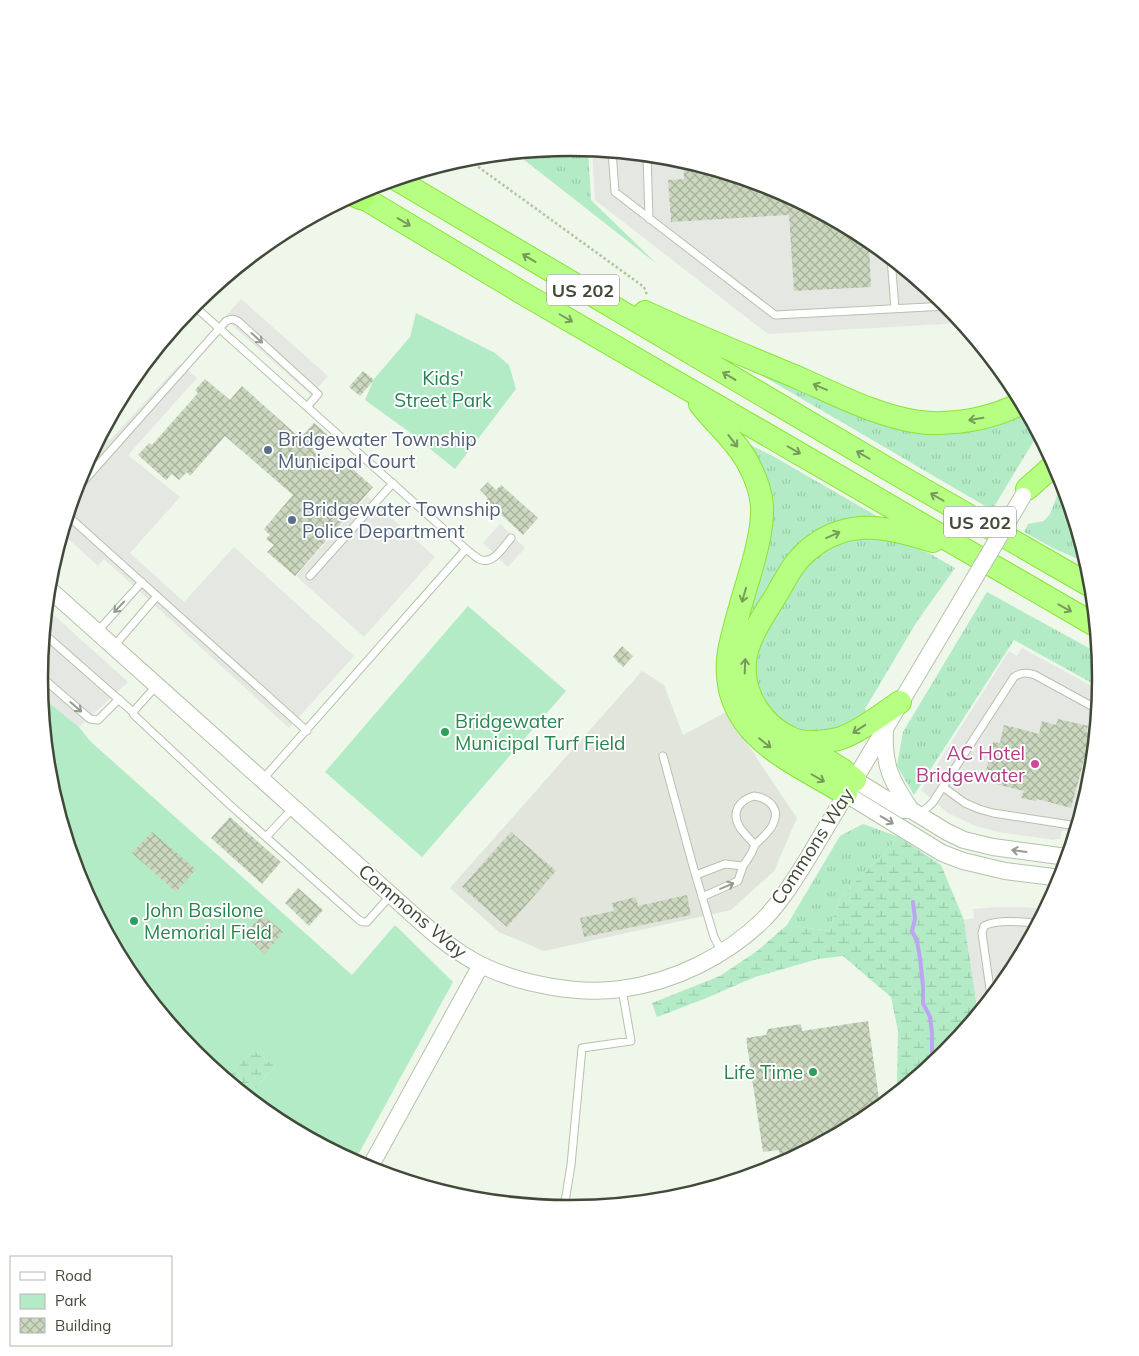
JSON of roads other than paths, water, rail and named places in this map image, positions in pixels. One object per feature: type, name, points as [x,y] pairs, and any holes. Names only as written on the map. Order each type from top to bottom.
[{"type":"highway","name":"US 202","points":[[404,184],[1082,581]]},
{"type":"highway","name":"US 202","points":[[366,198],[524,294],[1088,621]]},
{"type":"highway","points":[[561,277],[621,300],[657,318],[852,401],[900,418],[918,422],[949,423],[983,418],[1015,406]]},
{"type":"highway","points":[[691,391],[710,417],[734,441],[748,463],[757,483],[762,506],[761,527],[756,552],[729,651],[728,677],[732,700],[738,714],[746,725],[765,744],[790,761],[850,787]]},
{"type":"highway","points":[[1025,493],[1049,470]]},
{"type":"highway","points":[[850,787],[841,769],[777,730],[759,712],[752,701],[745,677],[747,649],[752,637],[799,559],[825,538],[840,532],[868,528],[899,532],[964,550]]},
{"type":"highway","points":[[1055,565],[1080,570]]},
{"type":"highway","points":[[795,740],[816,742],[839,739],[850,735],[900,702]]},
{"type":"street","name":"Commons Way","points":[[55,594],[391,895],[456,950],[481,965],[520,979],[545,985],[574,989],[622,989],[675,975],[705,962],[722,952],[755,927],[776,905],[805,863],[1044,460]]},
{"type":"street","points":[[886,726],[885,755],[887,767],[899,792],[914,812]]},
{"type":"street","points":[[850,787],[904,810],[914,812],[964,840],[993,847],[1060,857]]},
{"type":"street","points":[[850,787],[942,853],[963,861],[1005,871],[1052,877]]},
{"type":"street","points":[[373,1161],[481,965]]},
{"type":"lane","points":[[612,158],[615,192],[774,315],[936,306]]},
{"type":"lane","points":[[647,162],[649,219]]},
{"type":"lane","points":[[892,268],[895,308]]},
{"type":"lane","points":[[198,311],[479,559],[485,561],[492,560],[511,538]]},
{"type":"lane","points":[[88,477],[226,321],[230,319],[235,319],[239,322],[318,394],[307,407]]},
{"type":"lane","points":[[310,576],[393,482]]},
{"type":"lane","points":[[72,520],[306,731]]},
{"type":"lane","points":[[263,779],[466,549]]},
{"type":"lane","points":[[97,632],[142,582]]},
{"type":"lane","points":[[113,646],[157,596]]},
{"type":"lane","points":[[49,639],[119,699],[133,712],[134,716],[359,920],[367,922],[391,895]]},
{"type":"lane","points":[[914,812],[933,802],[1012,679],[1018,674],[1029,673],[1035,675],[1090,705]]},
{"type":"lane","points":[[48,683],[90,719],[98,720],[119,699]]},
{"type":"lane","points":[[133,712],[157,685]]},
{"type":"lane","points":[[663,756],[714,937],[722,952]]},
{"type":"lane","points":[[943,787],[965,803],[986,811],[1070,825]]},
{"type":"lane","points":[[702,897],[738,881],[743,866],[755,845],[773,824],[774,808],[762,797],[754,796],[740,803],[736,819],[755,845]]},
{"type":"lane","points":[[266,837],[293,808]]},
{"type":"lane","points":[[696,876],[725,864],[743,866]]},
{"type":"lane","points":[[991,987],[982,933],[984,926],[998,922],[1031,923]]},
{"type":"lane","points":[[565,1200],[571,1165],[582,1048],[631,1041],[622,989]]},
{"type":"waterway","points":[[913,902],[915,919],[912,931],[917,941],[920,958],[923,1003],[930,1017],[932,1053]]},
{"type":"place","name":"Bridgewater Township Municipal Court","points":[[268,450]]},
{"type":"place","name":"Bridgewater Township Police Department","points":[[292,520]]},
{"type":"place","name":"Bridgewater Municipal Turf Field","points":[[445,732]]},
{"type":"place","name":"AC Hotel Bridgewater","points":[[1035,764]]},
{"type":"place","name":"John Basilone Memorial Field","points":[[134,921]]},
{"type":"place","name":"Life Time","points":[[813,1072]]},
{"type":"park label","name":"Kids' Street Park","points":[[443,389]]}]
